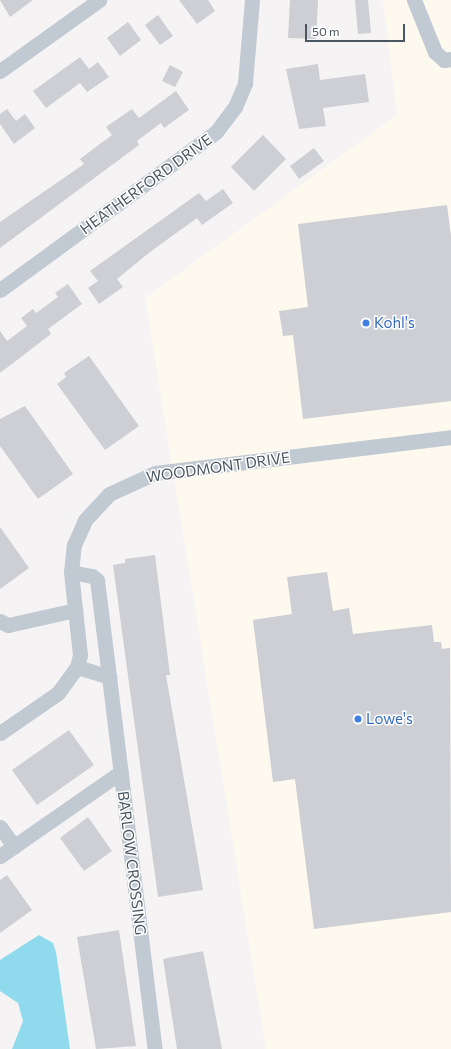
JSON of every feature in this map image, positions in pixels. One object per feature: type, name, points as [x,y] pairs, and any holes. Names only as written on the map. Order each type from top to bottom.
[{"type":"street","points":[[0,71],[99,0]]},
{"type":"street","name":"HEATHERFORD DRIVE","points":[[0,290],[216,132],[235,107],[245,83],[252,0]]},
{"type":"street","points":[[414,0],[435,52],[444,60],[451,59]]},
{"type":"street","name":"WOODMONT DRIVE","points":[[77,667],[80,656],[71,572],[74,545],[85,520],[109,494],[137,478],[154,473],[451,437]]},
{"type":"street","name":"BARLOW CROSSING","points":[[71,572],[92,576],[96,580],[155,1049]]},
{"type":"street","points":[[0,621],[8,625],[75,610]]},
{"type":"street","points":[[0,733],[58,693],[77,667],[109,676]]},
{"type":"street","points":[[0,856],[120,772]]},
{"type":"street","points":[[0,827],[14,846]]},
{"type":"shaded area","points":[[383,0],[451,0],[451,1049],[266,1049],[145,298],[397,115]]},
{"type":"water","points":[[39,935],[53,943],[56,952],[70,1049],[12,1049],[23,1021],[18,1003],[0,991],[0,960]]},
{"type":"building","points":[[0,0],[33,0],[10,17]]},
{"type":"building","points":[[179,0],[208,0],[215,11],[197,24]]},
{"type":"building","points":[[290,0],[318,0],[316,39],[288,38]]},
{"type":"building","points":[[355,0],[368,0],[371,33],[358,34]]},
{"type":"building","points":[[158,15],[173,36],[160,45],[145,25]]},
{"type":"building","points":[[128,22],[141,40],[120,56],[107,38]]},
{"type":"building","points":[[80,57],[89,69],[98,62],[109,77],[87,92],[80,83],[46,108],[33,91]]},
{"type":"building","points":[[318,64],[320,80],[365,74],[369,102],[323,108],[326,126],[299,129],[286,69]]},
{"type":"building","points":[[170,65],[183,72],[175,87],[162,81]]},
{"type":"building","points":[[176,91],[189,110],[164,128],[161,123],[137,141],[139,145],[0,248],[0,222],[84,164],[80,159],[112,135],[106,127],[132,109],[139,118]]},
{"type":"building","points":[[7,109],[16,121],[25,114],[35,128],[14,144],[0,124],[0,114]]},
{"type":"building","points":[[263,135],[286,159],[254,191],[231,167]]},
{"type":"building","points":[[314,148],[324,161],[299,179],[290,166]]},
{"type":"building","points":[[223,189],[233,203],[202,225],[197,218],[150,252],[117,279],[123,287],[99,304],[88,288],[98,281],[90,271],[199,193],[206,201]]},
{"type":"building","name":"Kohl's","points":[[447,205],[451,236],[451,401],[303,419],[293,335],[283,336],[279,311],[308,307],[298,224]]},
{"type":"building","points":[[68,284],[82,304],[48,329],[51,334],[0,373],[0,331],[7,341],[27,326],[21,318],[33,309],[36,313],[58,297],[55,293]]},
{"type":"building","points":[[89,356],[139,426],[105,450],[57,384],[66,377],[64,373]]},
{"type":"building","points":[[25,406],[73,474],[38,499],[0,446],[0,419]]},
{"type":"building","points":[[0,527],[29,568],[0,589]]},
{"type":"building","points":[[155,555],[170,675],[166,675],[203,890],[158,897],[113,565],[125,563],[125,559]]},
{"type":"building","name":"Lowe's","points":[[327,572],[333,611],[349,608],[353,634],[432,625],[434,642],[441,642],[442,649],[450,648],[451,912],[314,929],[295,779],[273,782],[253,620],[292,614],[287,577]]},
{"type":"building","points":[[69,730],[94,765],[37,805],[12,770]]},
{"type":"building","points":[[88,817],[112,851],[84,871],[60,838]]},
{"type":"building","points":[[7,875],[32,910],[0,933],[0,880]]},
{"type":"building","points":[[119,930],[136,1046],[96,1049],[77,937]]},
{"type":"building","points":[[203,951],[222,1049],[177,1049],[163,959]]},
{"type":"place","name":"Kohl's","points":[[366,323]]},
{"type":"place","name":"Lowe's","points":[[358,719]]}]
